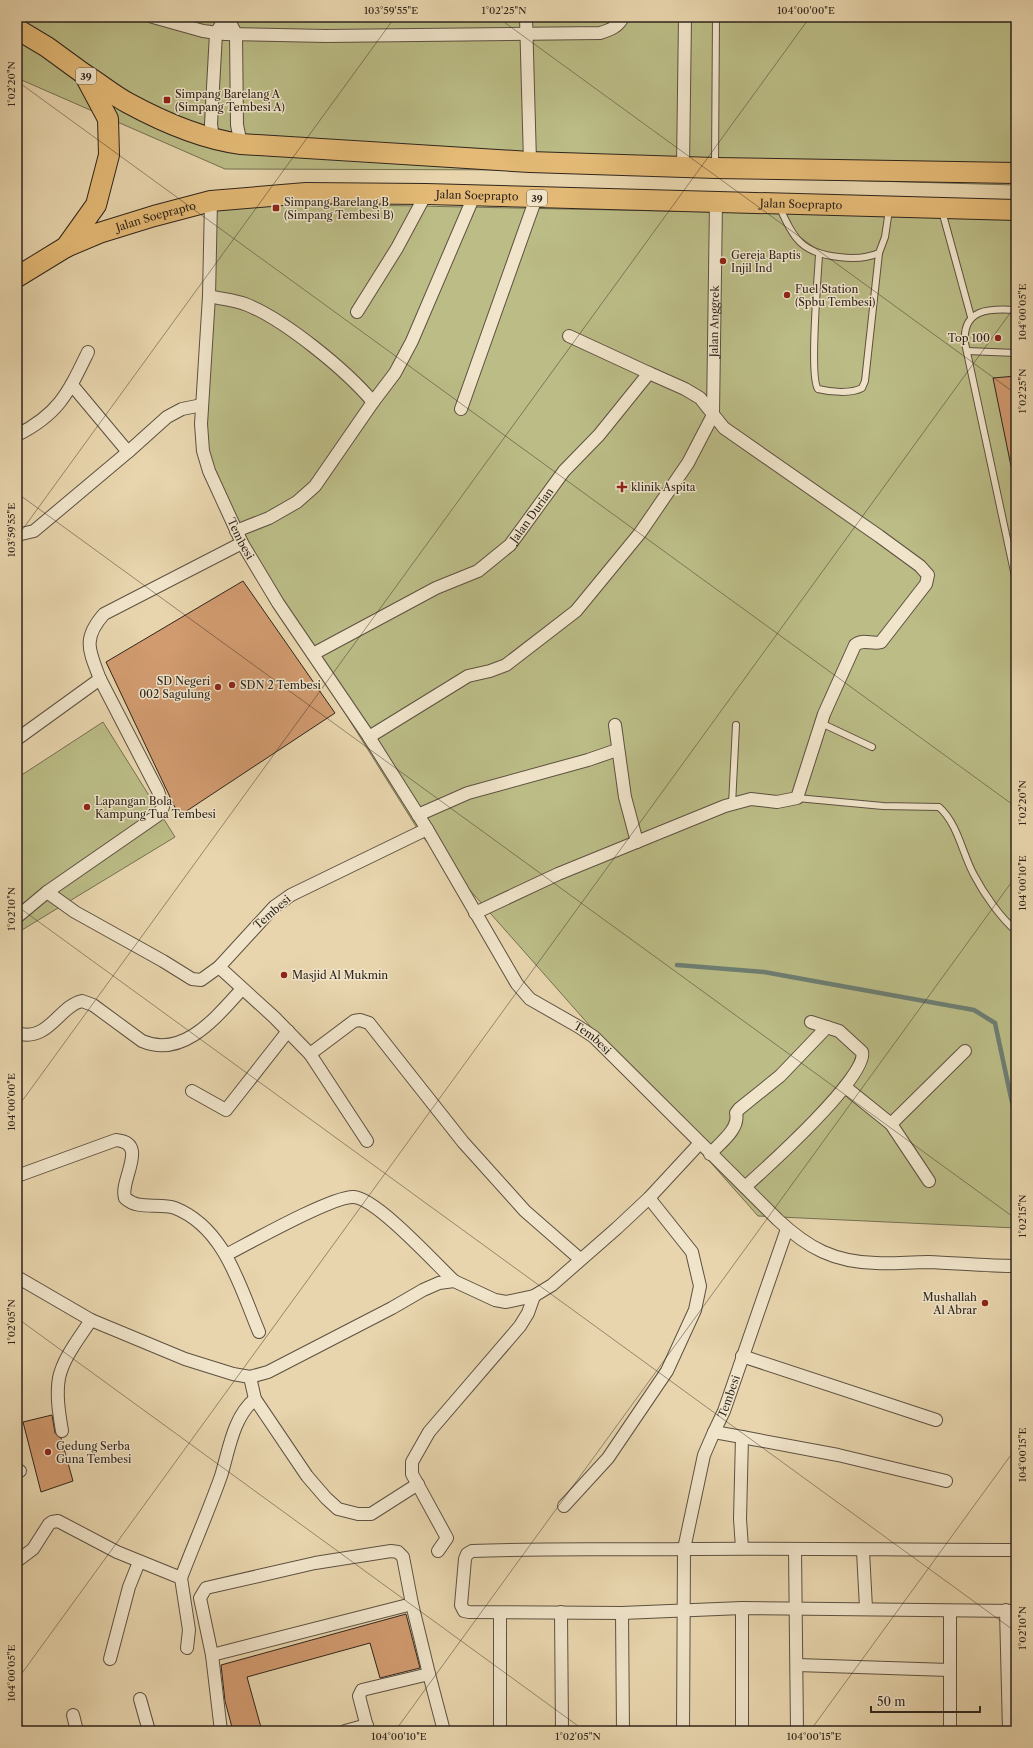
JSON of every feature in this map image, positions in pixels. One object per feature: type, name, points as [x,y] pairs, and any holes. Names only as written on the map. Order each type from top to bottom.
[{"type":"highway","name":"39","points":[[17,29],[47,47],[127,103],[176,125],[213,139],[241,144],[530,162],[715,168],[1016,172]]},
{"type":"highway","name":"39","points":[[17,277],[66,247],[96,204],[109,155],[108,119],[84,74]]},
{"type":"highway","name":"Jalan Soeprapto","points":[[66,247],[99,233],[154,216],[211,201],[306,193],[426,194],[1016,210]]},
{"type":"street","points":[[153,17],[183,26],[216,33],[326,36],[600,33],[612,29],[618,25],[623,17]]},
{"type":"street","points":[[213,139],[211,124],[216,33],[227,17],[236,34],[237,125],[241,144]]},
{"type":"street","points":[[526,17],[530,162]]},
{"type":"street","points":[[683,167],[685,17]]},
{"type":"street","points":[[357,312],[397,248],[426,194]]},
{"type":"street","points":[[236,531],[269,518],[297,502],[315,486],[395,373],[412,342],[474,196]]},
{"type":"street","points":[[461,409],[536,198]]},
{"type":"street","name":"Tembesi","points":[[211,201],[209,296],[202,405],[203,451],[209,471],[242,543],[278,603],[369,737],[427,829],[517,984],[530,999],[579,1027],[594,1038],[710,1154],[788,1229],[823,1254],[848,1261],[875,1264],[927,1262],[1016,1266]]},
{"type":"street","name":"Jalan Anggrek","points":[[369,737],[468,676],[490,672],[506,664],[576,611],[640,533],[688,463],[713,415],[716,202]]},
{"type":"street","points":[[209,296],[245,304],[285,327],[323,355],[350,378],[373,402]]},
{"type":"street","points":[[475,913],[558,874],[732,805],[751,799],[777,802],[797,798],[821,723],[838,680],[855,645],[863,641],[876,643],[881,642],[916,598],[926,584],[929,576],[920,566],[879,536],[724,428],[695,395],[569,336]]},
{"type":"street","points":[[17,435],[50,415],[64,399],[88,352]]},
{"type":"street","name":"Jalan Durian","points":[[313,654],[436,588],[478,571],[510,545],[564,471],[599,435],[649,373]]},
{"type":"street","points":[[72,385],[128,452]]},
{"type":"street","points":[[17,535],[34,531],[167,417],[182,409],[202,405]]},
{"type":"street","points":[[17,917],[47,892],[158,815],[163,807],[158,791],[100,679],[90,654],[90,639],[93,627],[104,614],[242,543]]},
{"type":"street","points":[[17,740],[100,679]]},
{"type":"street","points":[[615,725],[617,750],[625,797],[637,842]]},
{"type":"street","points":[[418,815],[468,793],[530,774],[588,760],[617,750]]},
{"type":"street","name":"Tembesi","points":[[47,892],[75,912],[163,960],[192,979],[201,980],[219,967],[270,912],[291,894],[427,829]]},
{"type":"street","points":[[219,967],[275,1018],[310,1054],[367,1141]]},
{"type":"street","points":[[17,1033],[29,1034],[40,1031],[56,1021],[72,1006],[82,1001],[93,1005],[142,1041],[150,1045],[165,1047],[202,1030],[242,989]]},
{"type":"street","points":[[310,1054],[354,1021],[360,1020],[369,1023],[464,1142],[525,1211],[580,1259]]},
{"type":"street","points":[[745,1187],[808,1128],[845,1087],[860,1064],[862,1054],[853,1042],[839,1031],[811,1022]]},
{"type":"street","points":[[710,1154],[734,1128],[738,1120],[736,1113],[739,1109],[780,1076],[827,1027]]},
{"type":"street","points":[[192,1091],[226,1110],[288,1031]]},
{"type":"street","points":[[891,1124],[965,1051]]},
{"type":"street","points":[[845,1087],[891,1124],[929,1181]]},
{"type":"street","points":[[17,1176],[116,1140],[130,1145],[132,1152],[124,1191],[125,1198],[135,1204],[147,1206],[166,1206],[189,1215],[203,1225],[226,1255],[259,1332]]},
{"type":"street","points":[[226,1255],[303,1216],[337,1201],[354,1197],[372,1205],[412,1240],[454,1281],[495,1300],[506,1302],[534,1296],[552,1285],[648,1198],[700,1143]]},
{"type":"street","points":[[564,1506],[608,1458],[668,1371],[695,1310],[700,1286],[692,1252],[648,1198]]},
{"type":"street","name":"Tembesi","points":[[788,1229],[742,1356],[724,1411],[714,1432],[838,1455],[946,1481]]},
{"type":"street","points":[[17,1277],[91,1320],[186,1359],[233,1374],[250,1377],[268,1372],[392,1308],[423,1290],[439,1283],[454,1281]]},
{"type":"street","points":[[438,1552],[447,1538],[412,1474],[412,1462],[429,1432],[520,1326],[528,1313],[534,1296]]},
{"type":"street","points":[[62,1431],[58,1404],[59,1377],[65,1362],[91,1320]]},
{"type":"street","points":[[742,1356],[936,1420]]},
{"type":"street","points":[[250,1377],[255,1399],[307,1476],[326,1498],[338,1509],[358,1514],[371,1514],[418,1484]]},
{"type":"street","points":[[187,1648],[189,1630],[181,1578],[220,1476],[235,1428],[242,1413],[255,1399]]},
{"type":"street","points":[[683,1731],[685,1610],[684,1550],[704,1455],[714,1432]]},
{"type":"street","points":[[741,1543],[740,1519],[742,1437]]},
{"type":"street","points":[[17,1561],[33,1549],[49,1524],[58,1521],[139,1562],[181,1578]]},
{"type":"street","points":[[1010,1731],[1011,1610],[950,1611],[866,1608],[742,1608],[500,1614],[469,1612],[464,1611],[462,1607],[465,1558],[467,1554],[472,1551],[523,1549],[684,1550],[741,1543],[795,1550],[1016,1550]]},
{"type":"street","points":[[795,1550],[797,1731]]},
{"type":"street","points":[[221,1731],[212,1655],[200,1598],[203,1590],[210,1586],[315,1563],[391,1551],[398,1552],[403,1557],[412,1604],[444,1731]]},
{"type":"street","points":[[863,1551],[866,1608]]},
{"type":"street","points":[[110,1658],[129,1587],[139,1562]]},
{"type":"street","points":[[212,1655],[412,1604]]},
{"type":"street","points":[[742,1608],[742,1731]]},
{"type":"street","points":[[950,1611],[950,1731]]},
{"type":"street","points":[[561,1612],[562,1731]]},
{"type":"street","points":[[622,1612],[623,1731]]},
{"type":"street","points":[[500,1614],[500,1731]]},
{"type":"street","points":[[797,1666],[949,1670]]},
{"type":"street","points":[[345,1731],[368,1728],[359,1696],[362,1690],[429,1674]]},
{"type":"street","points":[[140,1699],[149,1731]]},
{"type":"street","points":[[73,1715],[77,1731]]},
{"type":"lane","points":[[715,168],[716,17]]},
{"type":"lane","points":[[778,203],[790,230],[798,240],[820,255],[859,258],[879,253]]},
{"type":"lane","points":[[820,255],[814,362],[815,383],[818,389],[851,391],[862,388],[865,381],[879,253],[885,237],[889,207]]},
{"type":"lane","points":[[942,208],[971,318],[965,330],[967,350],[1016,581]]},
{"type":"lane","points":[[971,318],[992,310],[1016,310]]},
{"type":"lane","points":[[967,350],[1016,353]]},
{"type":"lane","points":[[821,723],[872,747]]},
{"type":"lane","points":[[732,805],[736,725]]},
{"type":"lane","points":[[797,798],[884,806],[939,807],[948,815],[974,876],[997,910],[1016,931]]},
{"type":"green space","points":[[18,17],[1016,17],[1016,185],[531,170],[225,169],[17,78]]},
{"type":"green space","points":[[214,202],[1016,218],[1016,1228],[758,1216],[422,836],[243,550],[204,451]]},
{"type":"green space","name":"Lapangan Bola Kampung Tua Tembesi","points":[[103,722],[175,837],[17,933],[17,778]]},
{"type":"building","points":[[1016,376],[1016,466],[1011,466],[993,378]]},
{"type":"building","name":"SD Negeri 002 Sagulung","points":[[243,581],[335,713],[179,816],[106,662]]},
{"type":"building","name":"Gedung Serba Guna Tembesi","points":[[52,1415],[55,1433],[61,1438],[73,1481],[41,1492],[23,1422]]},
{"type":"building","points":[[406,1614],[420,1668],[380,1678],[370,1643],[247,1677],[262,1731],[233,1731],[225,1701],[221,1665]]},
{"type":"waterway","points":[[677,965],[764,972],[974,1010],[995,1023],[1016,1121]]},
{"type":"place","name":"Simpang Barelang A (Simpang Tembesi A)","points":[[167,100]]},
{"type":"place","name":"Simpang Barelang B (Simpang Tembesi B)","points":[[276,208]]},
{"type":"place","name":"Gereja Baptis Injil Ind","points":[[723,261]]},
{"type":"place","name":"Fuel Station (Spbu Tembesi)","points":[[787,295]]},
{"type":"place","name":"Top 100","points":[[998,338]]},
{"type":"place","name":"klinik Aspita","points":[[622,487]]},
{"type":"place","name":"SDN 2 Tembesi","points":[[232,685]]},
{"type":"place","name":"SD Negeri 002 Sagulung","points":[[218,687]]},
{"type":"place","name":"Lapangan Bola Kampung Tua Tembesi","points":[[87,807]]},
{"type":"place","name":"Masjid Al Mukmin","points":[[284,975]]},
{"type":"place","name":"Mushallah Al Abrar","points":[[985,1303]]},
{"type":"place","name":"Gedung Serba Guna Tembesi","points":[[48,1452]]}]
